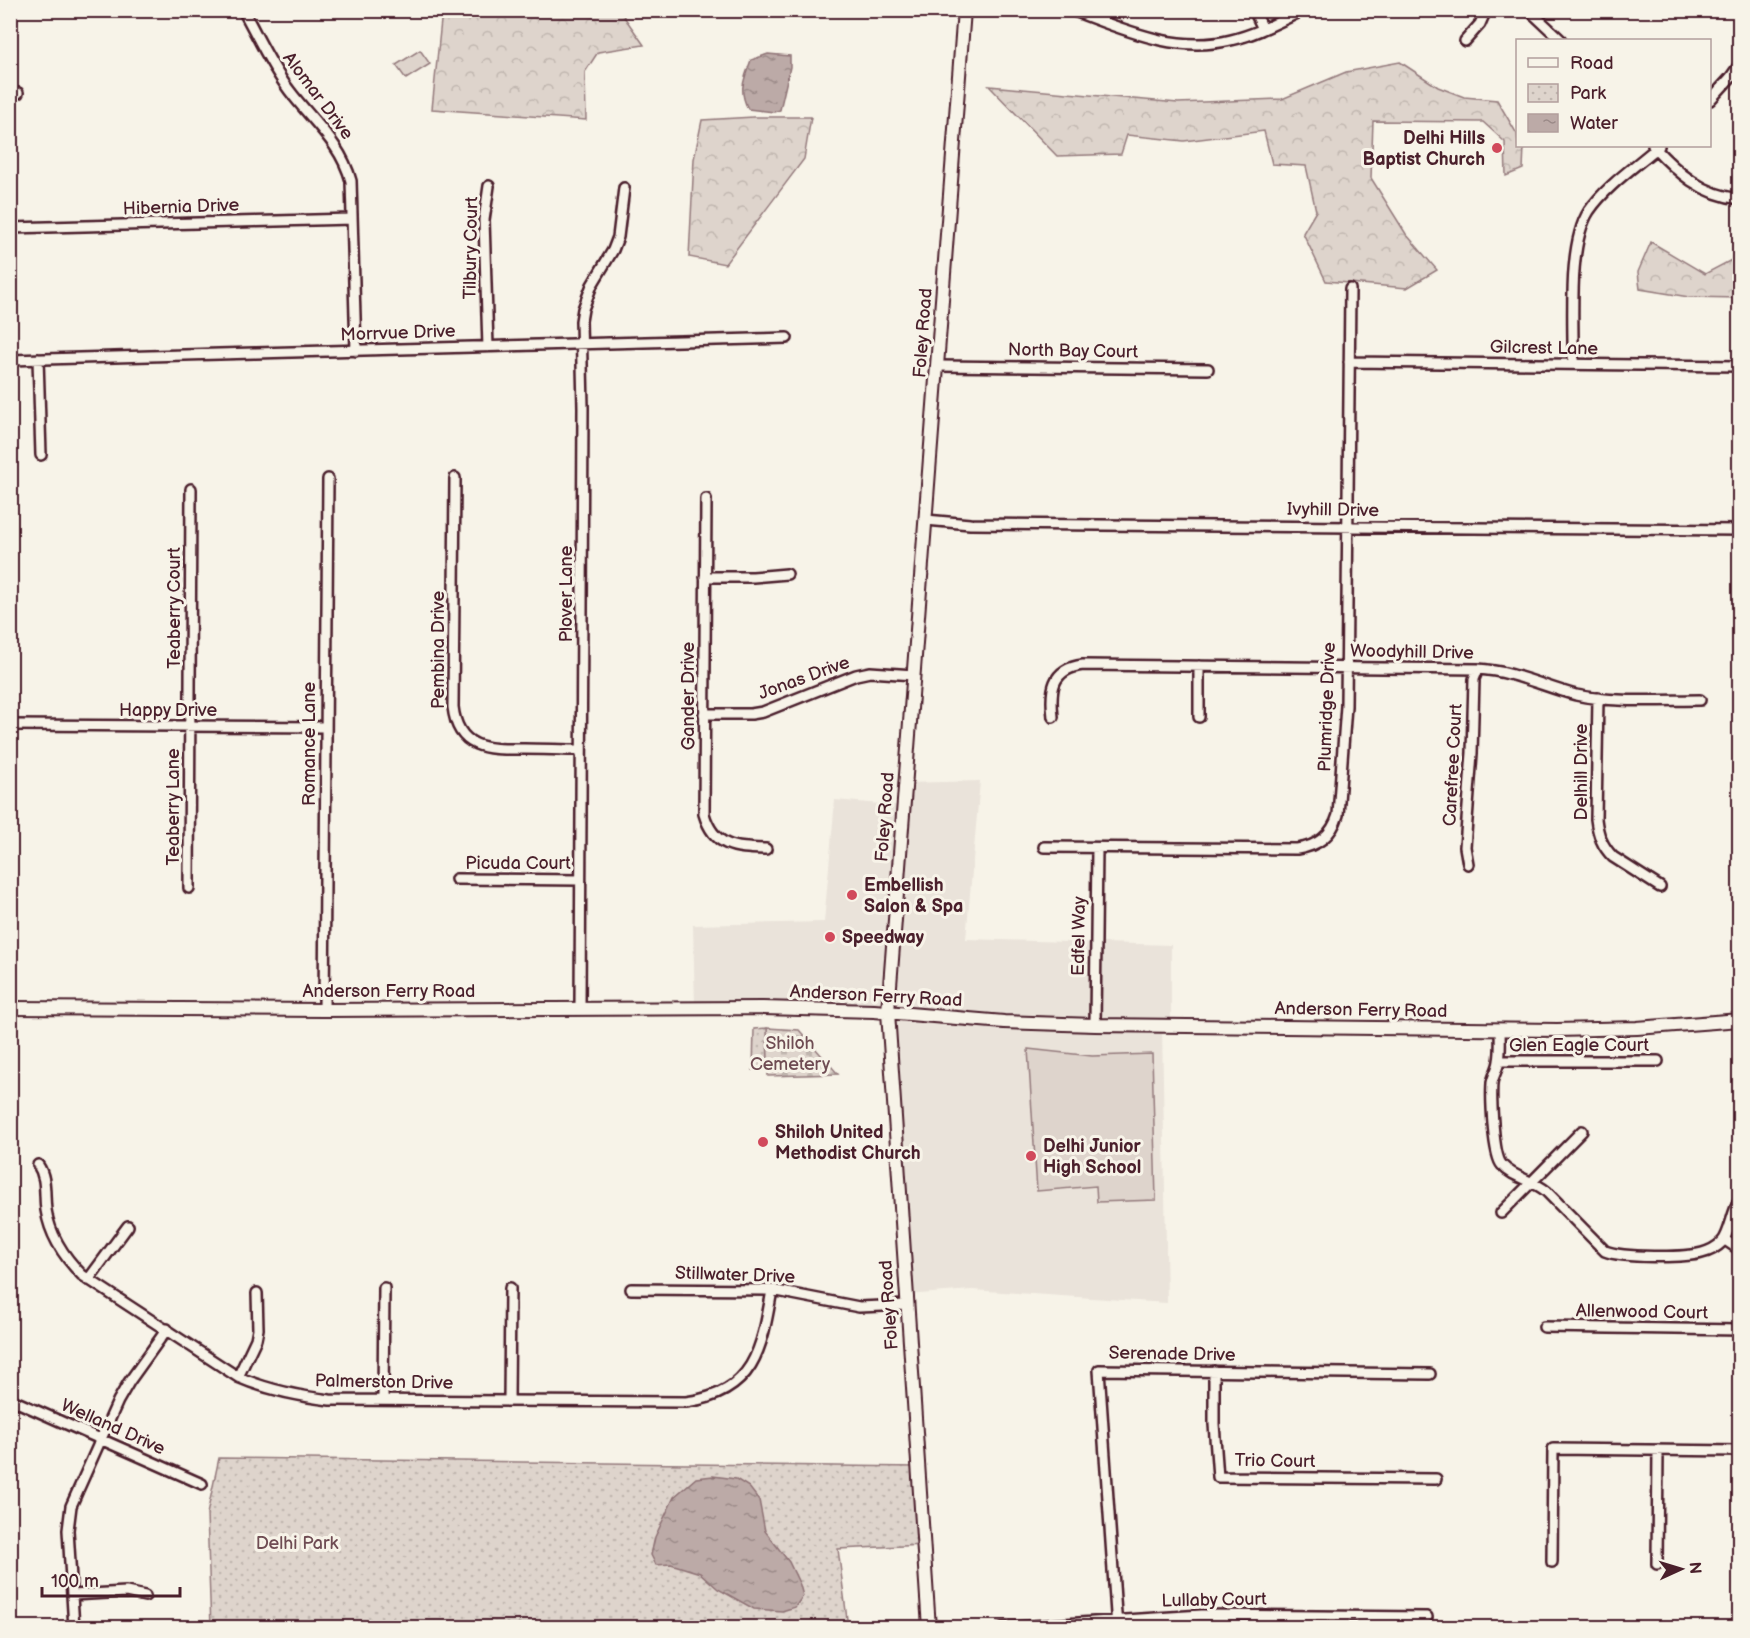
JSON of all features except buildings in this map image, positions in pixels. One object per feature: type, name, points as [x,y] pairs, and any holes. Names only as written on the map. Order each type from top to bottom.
[{"type":"street","name":"Alomar Drive","points":[[243,10],[288,89],[342,155],[351,181],[356,351]]},
{"type":"street","name":"Foley Road","points":[[929,1628],[888,1012],[964,10]]},
{"type":"street","points":[[1071,10],[1146,37],[1179,44],[1231,40],[1263,29],[1304,10]]},
{"type":"street","points":[[1254,10],[1263,29]]},
{"type":"street","points":[[1465,41],[1480,24],[1486,10]]},
{"type":"street","points":[[1529,10],[1560,39]]},
{"type":"street","points":[[1711,99],[1740,64]]},
{"type":"street","points":[[1573,364],[1575,252],[1578,235],[1589,212],[1598,200],[1655,147]]},
{"type":"street","points":[[1657,147],[1690,182],[1717,194],[1740,199]]},
{"type":"street","name":"Tilbury Court","points":[[488,347],[484,220],[489,186]]},
{"type":"street","name":"Plover Lane","points":[[580,1008],[583,309],[592,285],[618,237],[624,188]]},
{"type":"street","name":"Hibernia Drive","points":[[10,228],[352,219]]},
{"type":"street","name":"Plumridge Drive","points":[[1044,847],[1297,849],[1318,843],[1331,831],[1338,815],[1346,706],[1350,289]]},
{"type":"street","name":"Morrvue Drive","points":[[10,360],[787,339]]},
{"type":"street","points":[[38,359],[41,454]]},
{"type":"street","name":"Gilcrest Lane","points":[[1349,362],[1740,366]]},
{"type":"street","name":"North Bay Court","points":[[938,366],[1208,369]]},
{"type":"street","name":"Pembina Drive","points":[[455,478],[453,707],[457,724],[474,744],[491,749],[581,750]]},
{"type":"street","name":"Romance Lane","points":[[324,1010],[327,479]]},
{"type":"street","name":"Teaberry Court","points":[[189,726],[191,489]]},
{"type":"street","name":"Gander Drive","points":[[706,499],[704,807],[707,823],[715,837],[739,849],[766,849]]},
{"type":"street","name":"Ivyhill Drive","points":[[926,520],[970,524],[1740,530]]},
{"type":"street","points":[[705,577],[787,574]]},
{"type":"street","name":"Woodyhill Drive","points":[[1053,717],[1051,698],[1053,687],[1063,672],[1074,666],[1478,669],[1511,673],[1576,694],[1598,698],[1700,700]]},
{"type":"street","points":[[1199,666],[1199,717]]},
{"type":"street","name":"Carefree Court","points":[[1468,864],[1465,847],[1472,753],[1474,679],[1478,669]]},
{"type":"street","name":"Jonas Drive","points":[[704,714],[763,712],[856,675],[870,672],[914,675]]},
{"type":"street","name":"Delhill Drive","points":[[1598,698],[1596,819],[1600,840],[1613,857],[1660,887]]},
{"type":"street","name":"Happy Drive","points":[[10,725],[326,727]]},
{"type":"street","name":"Teaberry Lane","points":[[189,726],[189,888]]},
{"type":"street","name":"Edfel Way","points":[[1095,1025],[1097,848]]},
{"type":"street","name":"Picuda Court","points":[[456,879],[580,880]]},
{"type":"street","name":"Anderson Ferry Road","points":[[10,1008],[324,1010],[763,1008],[888,1012],[1004,1022],[1095,1025],[1500,1029],[1637,1028],[1740,1020]]},
{"type":"street","points":[[1500,1029],[1500,1061],[1492,1082],[1497,1158],[1508,1170],[1546,1191],[1605,1251],[1613,1254],[1687,1256],[1713,1249],[1725,1240],[1734,1208],[1740,1199]]},
{"type":"street","name":"Glen Eagle Court","points":[[1500,1061],[1658,1061]]},
{"type":"street","points":[[1501,1213],[1582,1131]]},
{"type":"street","name":"Palmerston Drive","points":[[38,1165],[44,1173],[46,1211],[55,1239],[71,1264],[88,1280],[238,1377],[257,1385],[294,1395],[330,1400],[686,1402],[711,1397],[738,1380],[757,1356],[765,1333],[772,1290]]},
{"type":"street","points":[[88,1280],[128,1226]]},
{"type":"street","points":[[1725,1240],[1740,1250]]},
{"type":"street","points":[[383,1400],[384,1288]]},
{"type":"street","points":[[509,1401],[510,1288]]},
{"type":"street","name":"Stillwater Drive","points":[[631,1288],[772,1290],[859,1307],[907,1305]]},
{"type":"street","points":[[238,1377],[256,1339],[257,1293]]},
{"type":"street","name":"Allenwood Court","points":[[1544,1327],[1740,1330]]},
{"type":"street","points":[[74,1628],[68,1530],[75,1494],[118,1401],[167,1329]]},
{"type":"street","name":"Serenade Drive","points":[[1117,1624],[1099,1370],[1431,1374]]},
{"type":"street","name":"Trio Court","points":[[1214,1371],[1214,1424],[1218,1477],[1436,1479]]},
{"type":"street","name":"Welland Drive","points":[[10,1400],[202,1484]]},
{"type":"street","points":[[1552,1562],[1553,1449],[1740,1451]]},
{"type":"street","points":[[1657,1564],[1658,1450]]},
{"type":"street","points":[[72,1596],[126,1592],[145,1596]]},
{"type":"street","name":"Lullaby Court","points":[[1002,1628],[1117,1624],[1211,1614],[1427,1617]]},
{"type":"shaded area","points":[[980,781],[966,939],[1171,945],[1171,1026],[1162,1026],[1167,1303],[972,1290],[906,1295],[888,1012],[695,1008],[693,925],[824,922],[835,800],[904,806],[906,783]]},
{"type":"green space","points":[[442,11],[620,11],[644,45],[598,52],[585,72],[586,120],[432,109]]},
{"type":"green space","points":[[420,50],[430,64],[406,79],[396,65]]},
{"type":"green space","points":[[1400,62],[1438,87],[1464,97],[1497,100],[1516,132],[1516,147],[1524,147],[1523,169],[1506,176],[1505,142],[1483,122],[1373,121],[1371,178],[1406,234],[1437,270],[1407,288],[1326,281],[1303,233],[1316,211],[1306,166],[1272,164],[1264,131],[1184,141],[1127,135],[1121,154],[1057,156],[989,86],[1178,103],[1282,99],[1346,72]]},
{"type":"green space","points":[[811,117],[804,159],[725,264],[689,257],[694,159],[702,120]]},
{"type":"green space","points":[[1651,242],[1705,274],[1739,256],[1739,298],[1689,297],[1640,289],[1638,272]]},
{"type":"green space","name":"Shiloh Cemetery","points":[[767,1028],[799,1030],[838,1074],[768,1076]]},
{"type":"green space","points":[[767,1028],[768,1070],[753,1070],[754,1029]]},
{"type":"green space","points":[[1028,1049],[1092,1056],[1152,1054],[1156,1200],[1097,1202],[1096,1186],[1037,1191]]},
{"type":"green space","name":"Delhi Park","points":[[219,1458],[918,1467],[924,1545],[838,1549],[848,1627],[211,1628],[207,1514]]},
{"type":"water","points":[[768,54],[790,56],[790,67],[780,110],[774,112],[748,109],[743,96],[744,79],[751,60]]},
{"type":"water","points":[[713,1476],[736,1479],[749,1487],[759,1500],[765,1531],[789,1562],[800,1585],[803,1596],[795,1607],[782,1611],[754,1609],[718,1589],[700,1573],[671,1564],[656,1565],[651,1555],[655,1537],[674,1497],[696,1478]]},
{"type":"place","name":"Delhi Hills Baptist Church","points":[[1497,148]]},
{"type":"place","name":"Embellish Salon & Spa","points":[[852,895]]},
{"type":"place","name":"Speedway","points":[[830,937]]},
{"type":"place","name":"Shiloh United Methodist Church","points":[[763,1142]]},
{"type":"place","name":"Delhi Junior High School","points":[[1031,1156]]}]
